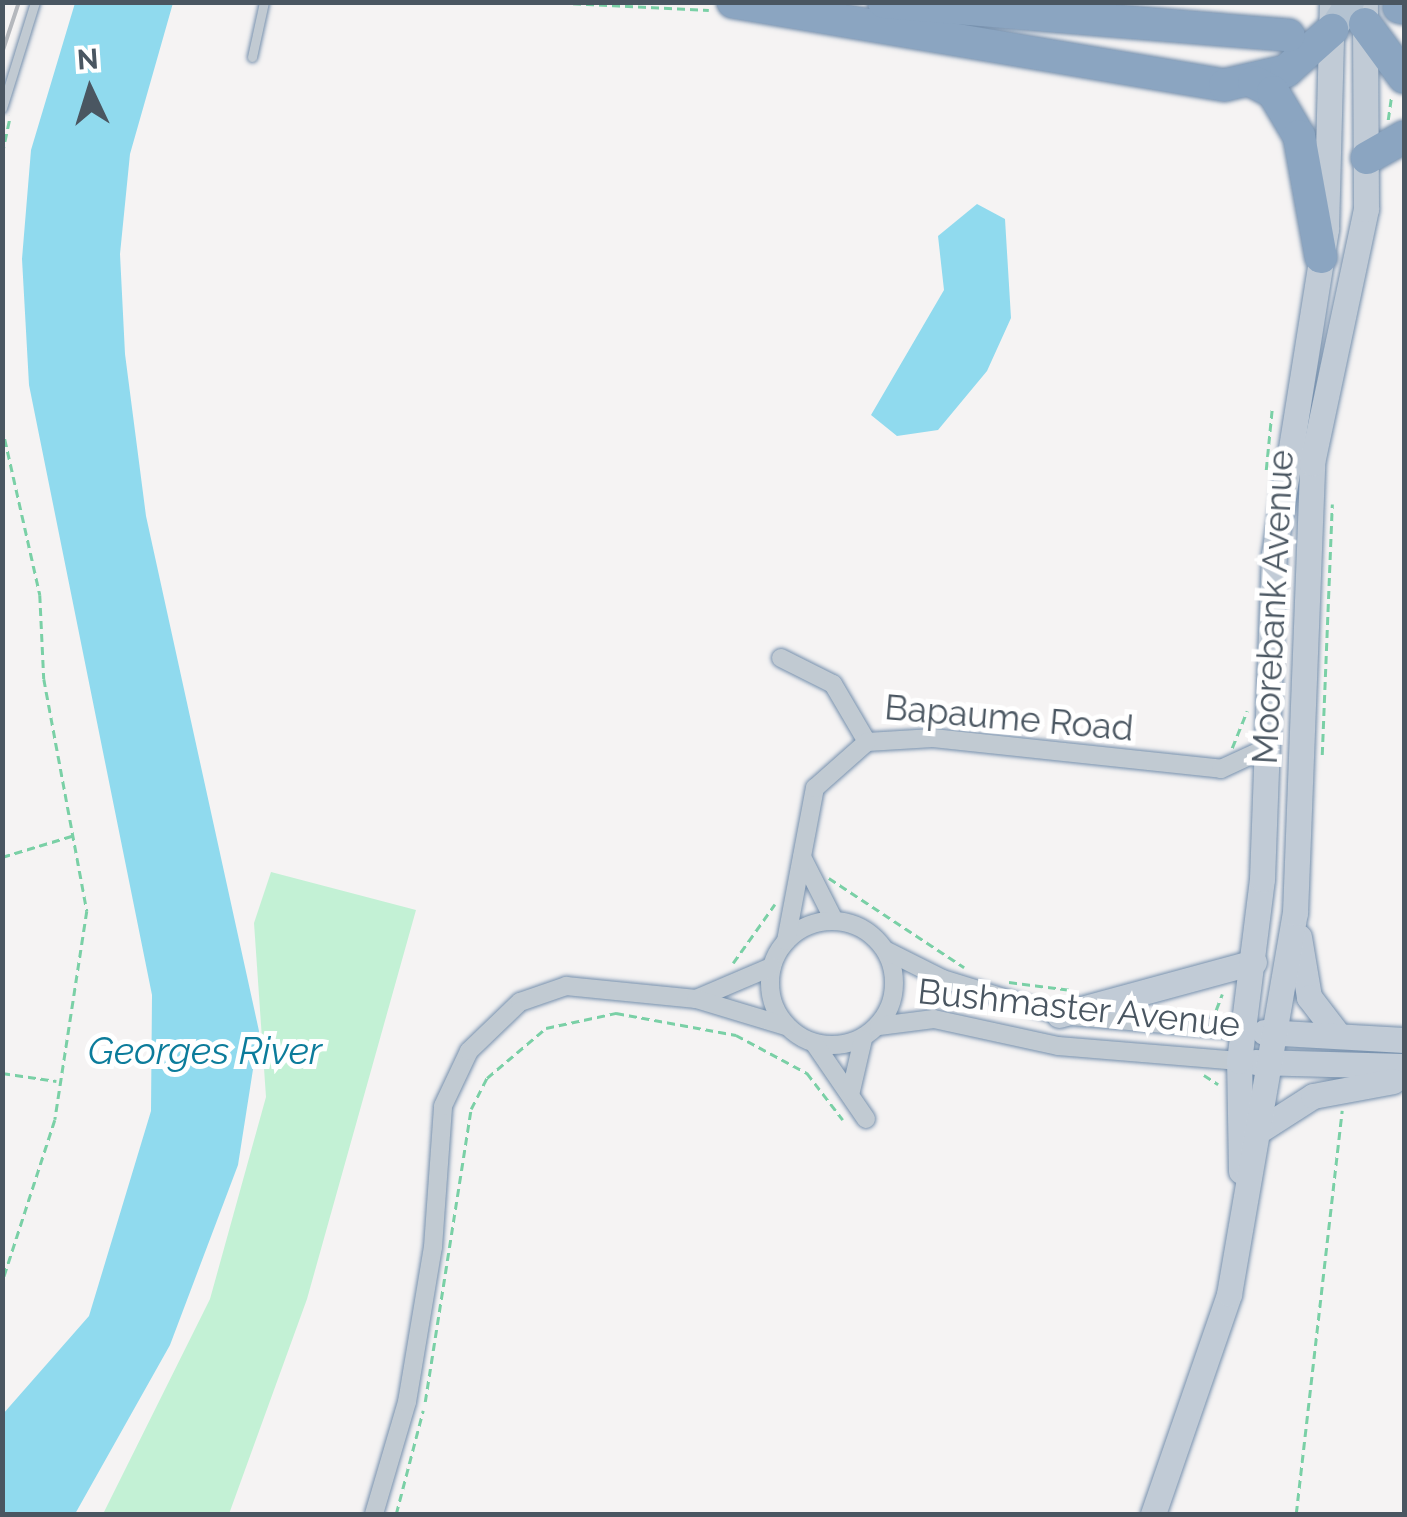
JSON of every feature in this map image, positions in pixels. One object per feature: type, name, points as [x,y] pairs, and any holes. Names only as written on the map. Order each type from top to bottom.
[{"type":"highway","points":[[733,2],[1213,84],[1254,82],[1294,66],[1357,12],[1399,80]]},
{"type":"highway","points":[[884,2],[1289,34]]},
{"type":"highway","points":[[1254,82],[1273,92],[1299,136],[1321,257]]},
{"type":"main road","name":"Moorebank Avenue","points":[[1152,1514],[1230,1294],[1295,912],[1312,462],[1322,381],[1386,144],[1366,94],[1357,12]]},
{"type":"main road","name":"Moorebank Avenue","points":[[1243,1217],[1240,1061],[1254,962],[1274,554],[1321,257],[1332,96],[1357,12]]},
{"type":"main road","points":[[1295,912],[1309,997],[1339,1036]]},
{"type":"main road","points":[[1059,1015],[1254,962]]},
{"type":"main road","points":[[1244,1031],[1404,1040]]},
{"type":"main road","name":"Bushmaster Avenue","points":[[1240,1061],[1404,1066]]},
{"type":"main road","points":[[1260,1130],[1313,1096],[1404,1081]]},
{"type":"street","name":"Bapaume Road","points":[[782,658],[833,684],[868,742],[933,738],[1183,768],[1222,769],[1262,750]]},
{"type":"street","points":[[696,999],[771,968],[786,941],[814,788],[868,742]]},
{"type":"street","points":[[802,857],[834,920],[886,950],[895,989],[879,1026],[862,1038],[814,1043]]},
{"type":"street","points":[[786,941],[834,920]]},
{"type":"street","name":"Bushmaster Avenue","points":[[886,950],[943,979],[1059,1015],[1244,1031]]},
{"type":"street","points":[[771,968],[786,1026]]},
{"type":"street","points":[[374,1514],[406,1402],[433,1247],[443,1106],[469,1051],[520,1002],[566,986],[696,999],[786,1026],[814,1043],[866,1119]]},
{"type":"street","name":"Bushmaster Avenue","points":[[879,1026],[934,1020],[1058,1046],[1240,1061]]},
{"type":"street","points":[[851,1092],[862,1038]]},
{"type":"lane","points":[[2,108],[35,2]]},
{"type":"lane","points":[[252,57],[264,2]]},
{"type":"path","points":[[547,2],[701,11]]},
{"type":"path","points":[[1386,144],[1399,80]]},
{"type":"path","points":[[2,205],[6,210],[2,259]]},
{"type":"path","points":[[2,325],[2,357]]},
{"type":"path","points":[[2,426],[77,834],[87,911],[55,1120],[2,1283]]},
{"type":"path","points":[[1322,769],[1332,502]]},
{"type":"path","points":[[2,857],[77,834]]},
{"type":"path","points":[[836,876],[930,952],[975,972]]},
{"type":"path","points":[[732,955],[766,925],[778,894]]},
{"type":"path","points":[[990,979],[1090,990]]},
{"type":"path","points":[[1214,1015],[1226,985]]},
{"type":"path","points":[[396,1514],[449,1290],[471,1109],[514,1050],[546,1028],[616,1013],[736,1035],[806,1073],[842,1120]]},
{"type":"path","points":[[2,1074],[58,1082]]},
{"type":"path","points":[[1206,1075],[1228,1098]]},
{"type":"path","points":[[1296,1514],[1343,1098]]},
{"type":"green space","points":[[271,872],[416,910],[307,1299],[229,1514],[103,1514],[210,1299],[266,1097],[254,923]]},
{"type":"water","name":"Georges River","points":[[75,3],[173,3],[130,154],[120,254],[125,354],[146,516],[259,1031],[238,1165],[170,1345],[75,1514],[3,1514],[3,1414],[89,1316],[151,1111],[152,995],[29,385],[22,259],[31,150]]},
{"type":"water","points":[[977,204],[1005,219],[1011,318],[987,371],[938,430],[897,436],[871,415],[944,290],[938,236]]},
{"type":"railway","points":[[2,53],[19,2]]}]
